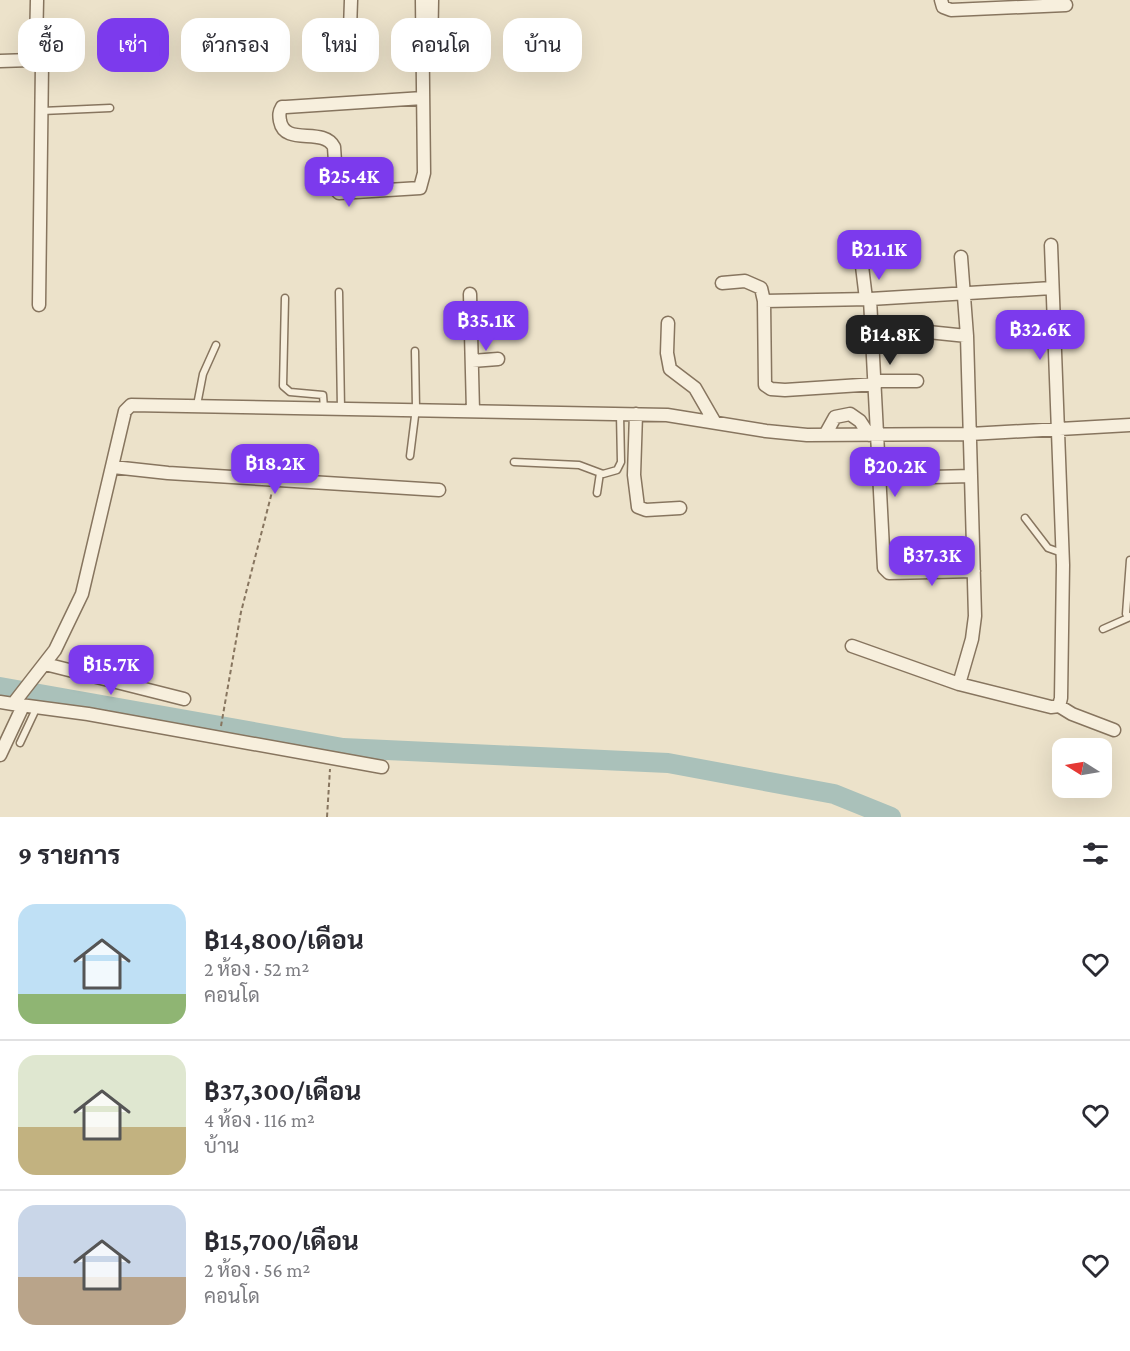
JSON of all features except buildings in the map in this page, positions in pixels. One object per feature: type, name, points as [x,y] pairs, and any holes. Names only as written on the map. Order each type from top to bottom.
[{"type":"street","points":[[37,0],[37,18]]},
{"type":"street","points":[[350,18],[351,0]]},
{"type":"street","points":[[422,0],[424,173],[423,184],[418,190],[339,193],[332,141],[322,137],[288,134],[283,130],[280,122],[279,112],[282,107],[286,106],[423,98]]},
{"type":"street","points":[[432,0],[432,18]]},
{"type":"street","points":[[940,0],[944,7],[951,10],[1066,5]]},
{"type":"street","points":[[0,61],[31,60],[42,63],[39,305]]},
{"type":"street","points":[[1051,245],[1062,553],[1061,698],[1059,706]]},
{"type":"street","points":[[959,684],[972,639],[975,616],[967,336],[961,257]]},
{"type":"street","points":[[862,266],[868,299],[875,382],[873,435],[884,568],[889,573],[974,571]]},
{"type":"street","points":[[722,284],[745,281],[761,288],[764,301],[765,385],[771,389],[917,381]]},
{"type":"street","points":[[764,301],[868,299],[1052,288]]},
{"type":"street","points":[[470,294],[473,411]]},
{"type":"street","points":[[668,323],[667,353],[670,369],[695,388],[714,421]]},
{"type":"street","points":[[928,332],[967,336]]},
{"type":"street","points":[[472,361],[498,359]]},
{"type":"street","points":[[0,755],[18,704],[55,650],[82,594],[113,467],[124,411],[137,404],[667,415],[766,431],[825,435],[970,434],[1057,431],[1130,425]]},
{"type":"street","points":[[636,414],[634,475],[638,507],[646,510],[680,508]]},
{"type":"street","points":[[825,435],[835,417],[850,414],[873,435]]},
{"type":"street","points":[[113,467],[191,475],[440,489]]},
{"type":"street","points":[[932,477],[971,477]]},
{"type":"street","points":[[852,646],[959,684],[1051,707],[1059,706],[1072,714],[1113,730]]},
{"type":"street","points":[[45,664],[184,699]]},
{"type":"street","points":[[18,704],[87,714],[382,767]]},
{"type":"lane","points":[[42,111],[110,108]]},
{"type":"lane","points":[[339,292],[341,409]]},
{"type":"lane","points":[[285,298],[283,386],[290,392],[323,395],[324,408]]},
{"type":"lane","points":[[197,405],[203,374],[216,345]]},
{"type":"lane","points":[[410,456],[416,408],[415,351]]},
{"type":"lane","points":[[513,462],[579,465],[600,473],[610,472],[620,467],[620,413]]},
{"type":"lane","points":[[597,493],[600,473]]},
{"type":"lane","points":[[1025,518],[1048,548],[1062,553]]},
{"type":"lane","points":[[1103,629],[1130,617],[1126,614],[1130,560]]},
{"type":"lane","points":[[18,704],[20,742]]},
{"type":"path","points":[[222,718],[241,612],[272,488]]},
{"type":"path","points":[[327,817],[331,758]]},
{"type":"waterway","points":[[0,687],[343,748],[668,763],[834,794],[891,817]]}]
